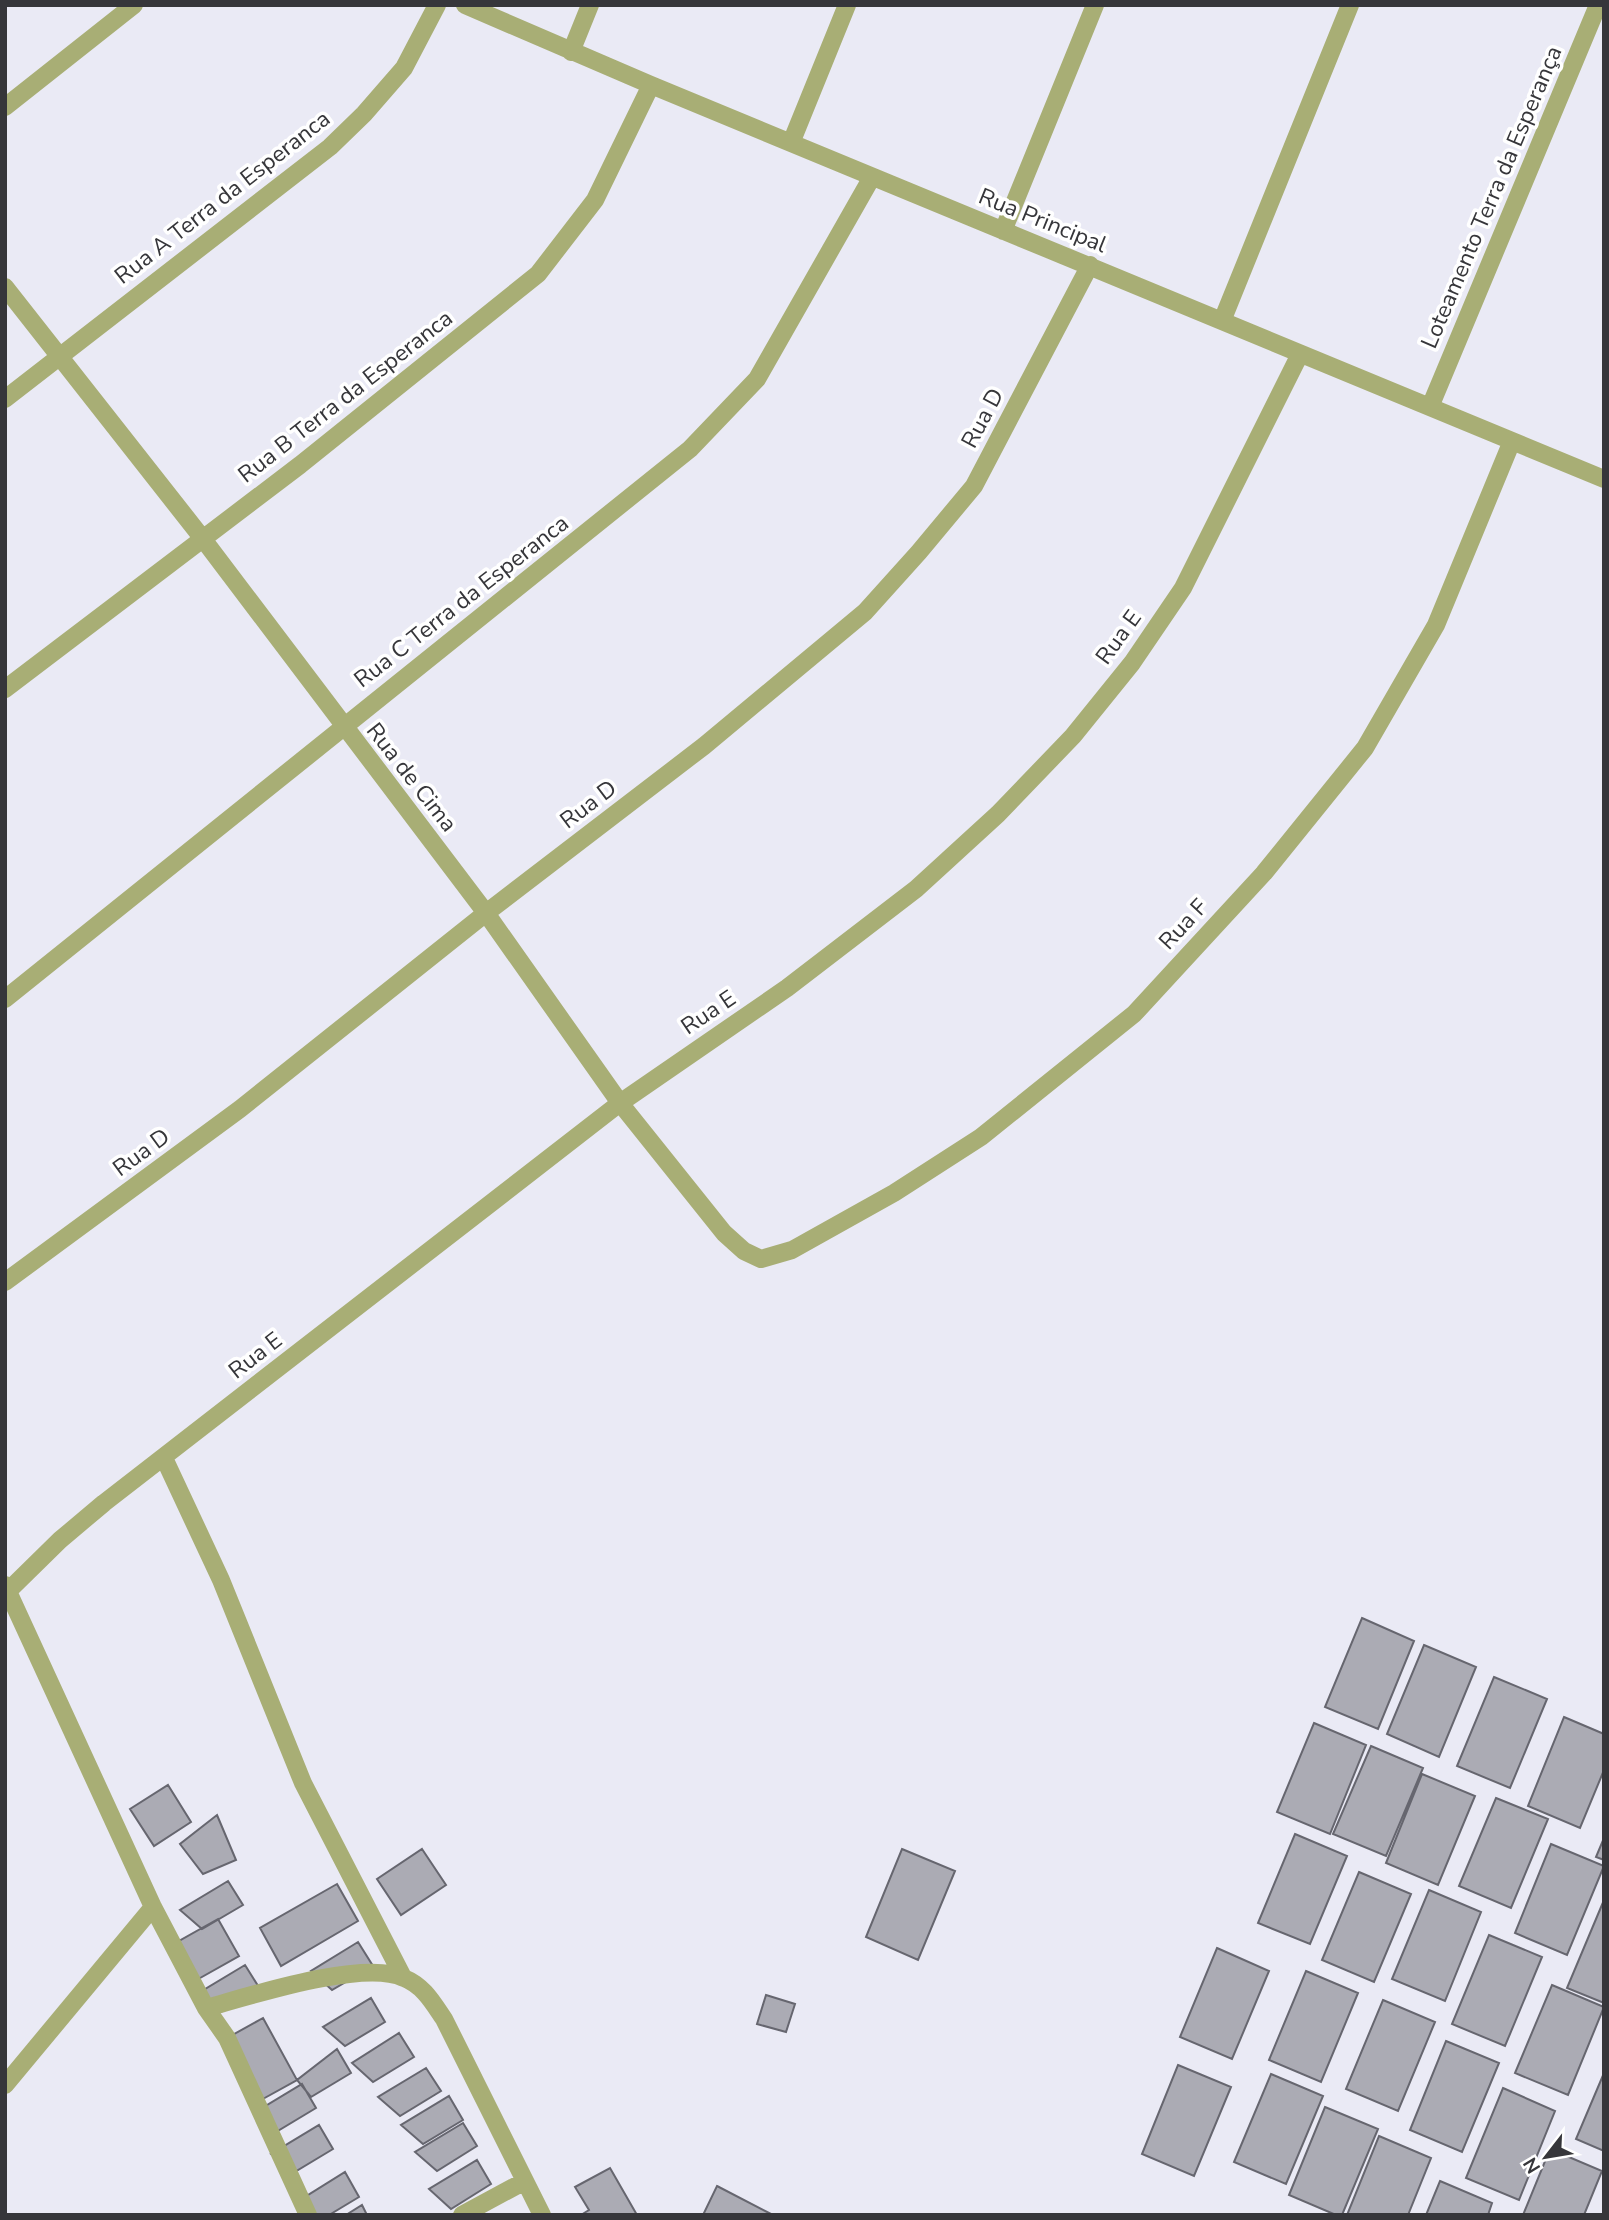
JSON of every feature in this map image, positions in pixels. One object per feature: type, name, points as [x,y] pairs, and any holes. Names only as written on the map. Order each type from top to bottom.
[{"type":"street","points":[[5,107],[134,5]]},
{"type":"street","name":"Rua A Terra da Esperanca","points":[[5,399],[330,147],[364,114],[404,68],[437,5]]},
{"type":"street","name":"Rua Principal","points":[[466,5],[571,52],[1604,479]]},
{"type":"street","points":[[571,52],[590,5]]},
{"type":"street","points":[[791,143],[847,5]]},
{"type":"street","points":[[1003,231],[1096,5]]},
{"type":"street","points":[[1222,321],[1350,5]]},
{"type":"street","name":"Loteamento Terra da Esperança","points":[[1430,407],[1598,5]]},
{"type":"street","name":"Rua B Terra da Esperanca","points":[[5,689],[300,465],[538,274],[595,201],[651,85]]},
{"type":"street","name":"Rua C Terra da Esperanca","points":[[5,999],[700,439],[757,379],[872,177]]},
{"type":"street","name":"Rua D","points":[[5,1282],[240,1109],[486,913],[704,747],[864,612],[974,486],[1090,265]]},
{"type":"street","name":"Rua de Cima","points":[[5,288],[203,539],[486,913],[620,1102],[724,1233]]},
{"type":"street","name":"Rua E","points":[[6,1590],[60,1540],[163,1458],[620,1102],[787,988],[916,889],[998,814],[1073,736],[1132,663],[1183,588],[1300,354]]},
{"type":"street","name":"Rua F","points":[[724,1233],[744,1251],[761,1259],[792,1250],[894,1193],[981,1137],[1133,1014],[1264,873],[1365,748],[1436,625],[1512,442]]},
{"type":"street","points":[[163,1458],[221,1580],[303,1783],[403,1977]]},
{"type":"street","points":[[6,1590],[153,1907],[206,2008],[227,2038],[308,2215]]},
{"type":"street","points":[[5,2085],[153,1907]]},
{"type":"street","points":[[206,2008],[312,1980],[373,1972],[403,1977],[424,1990],[444,2020],[542,2215]]},
{"type":"street","points":[[462,2215],[525,2181]]},
{"type":"building","points":[[1362,1618],[1414,1641],[1378,1729],[1325,1707]]},
{"type":"building","points":[[1424,1645],[1476,1667],[1439,1757],[1387,1734]]},
{"type":"building","points":[[1494,1677],[1547,1699],[1510,1788],[1457,1766]]},
{"type":"building","points":[[1564,1717],[1604,1734],[1604,1770],[1580,1828],[1528,1806]]},
{"type":"building","points":[[1314,1723],[1366,1745],[1330,1834],[1277,1812]]},
{"type":"building","points":[[1371,1746],[1423,1768],[1386,1856],[1333,1834]]},
{"type":"building","points":[[1422,1774],[1475,1796],[1438,1885],[1386,1863]]},
{"type":"building","points":[[168,1785],[191,1822],[154,1846],[130,1809]]},
{"type":"building","points":[[1496,1798],[1548,1819],[1511,1908],[1459,1886]]},
{"type":"building","points":[[217,1815],[236,1860],[203,1874],[180,1844]]},
{"type":"building","points":[[1295,1834],[1347,1856],[1310,1944],[1258,1923]]},
{"type":"building","points":[[1604,1838],[1604,1860],[1596,1857]]},
{"type":"building","points":[[1551,1844],[1604,1866],[1567,1955],[1515,1933]]},
{"type":"building","points":[[422,1849],[446,1885],[401,1915],[377,1879]]},
{"type":"building","points":[[902,1849],[955,1871],[918,1960],[866,1937]]},
{"type":"building","points":[[1359,1872],[1411,1894],[1374,1982],[1322,1960]]},
{"type":"building","points":[[228,1881],[243,1905],[202,1929],[180,1910]]},
{"type":"building","points":[[337,1884],[358,1921],[281,1966],[260,1928]]},
{"type":"building","points":[[1429,1890],[1481,1912],[1445,2001],[1392,1979]]},
{"type":"building","points":[[1604,1900],[1604,2003],[1567,1988]]},
{"type":"building","points":[[218,1919],[239,1956],[193,1982],[172,1945]]},
{"type":"building","points":[[1489,1935],[1542,1957],[1505,2046],[1452,2024]]},
{"type":"building","points":[[358,1942],[373,1966],[332,1990],[311,1971]]},
{"type":"building","points":[[1217,1948],[1269,1971],[1232,2059],[1180,2037]]},
{"type":"building","points":[[245,1965],[260,1989],[219,2013],[197,1994]]},
{"type":"building","points":[[1306,1971],[1358,1993],[1321,2082],[1269,2060]]},
{"type":"building","points":[[1552,1985],[1604,2007],[1568,2095],[1515,2073]]},
{"type":"building","points":[[766,1995],[795,2004],[786,2032],[757,2024]]},
{"type":"building","points":[[371,1998],[385,2022],[345,2046],[323,2027]]},
{"type":"building","points":[[1383,2000],[1435,2022],[1398,2111],[1346,2089]]},
{"type":"building","points":[[263,2018],[297,2080],[261,2100],[227,2038]]},
{"type":"building","points":[[399,2033],[414,2057],[373,2082],[352,2063]]},
{"type":"building","points":[[1446,2041],[1499,2063],[1462,2152],[1410,2130]]},
{"type":"building","points":[[337,2049],[351,2073],[311,2097],[297,2080]]},
{"type":"building","points":[[1178,2065],[1231,2087],[1194,2176],[1142,2154]]},
{"type":"building","points":[[426,2068],[441,2091],[400,2116],[378,2097]]},
{"type":"building","points":[[1604,2073],[1604,2151],[1576,2139]]},
{"type":"building","points":[[1271,2074],[1323,2096],[1286,2184],[1234,2162]]},
{"type":"building","points":[[302,2084],[316,2108],[276,2132],[254,2113]]},
{"type":"building","points":[[1503,2088],[1555,2111],[1519,2200],[1466,2178]]},
{"type":"building","points":[[449,2096],[463,2120],[423,2144],[401,2125]]},
{"type":"building","points":[[1325,2107],[1378,2129],[1342,2215],[1336,2215],[1289,2195]]},
{"type":"building","points":[[463,2123],[477,2146],[437,2171],[415,2152]]},
{"type":"building","points":[[319,2125],[333,2149],[293,2173],[271,2154]]},
{"type":"building","points":[[1379,2136],[1431,2158],[1408,2215],[1347,2215]]},
{"type":"building","points":[[1550,2149],[1602,2171],[1584,2215],[1523,2215]]},
{"type":"building","points":[[477,2160],[491,2184],[451,2209],[429,2189]]},
{"type":"building","points":[[610,2168],[637,2215],[581,2215],[589,2210],[575,2187]]},
{"type":"building","points":[[345,2172],[359,2197],[329,2215],[312,2215],[297,2202]]},
{"type":"building","points":[[1440,2181],[1492,2203],[1488,2215],[1426,2215]]},
{"type":"building","points":[[717,2186],[773,2215],[703,2215]]},
{"type":"building","points":[[362,2205],[367,2215],[346,2215]]}]
